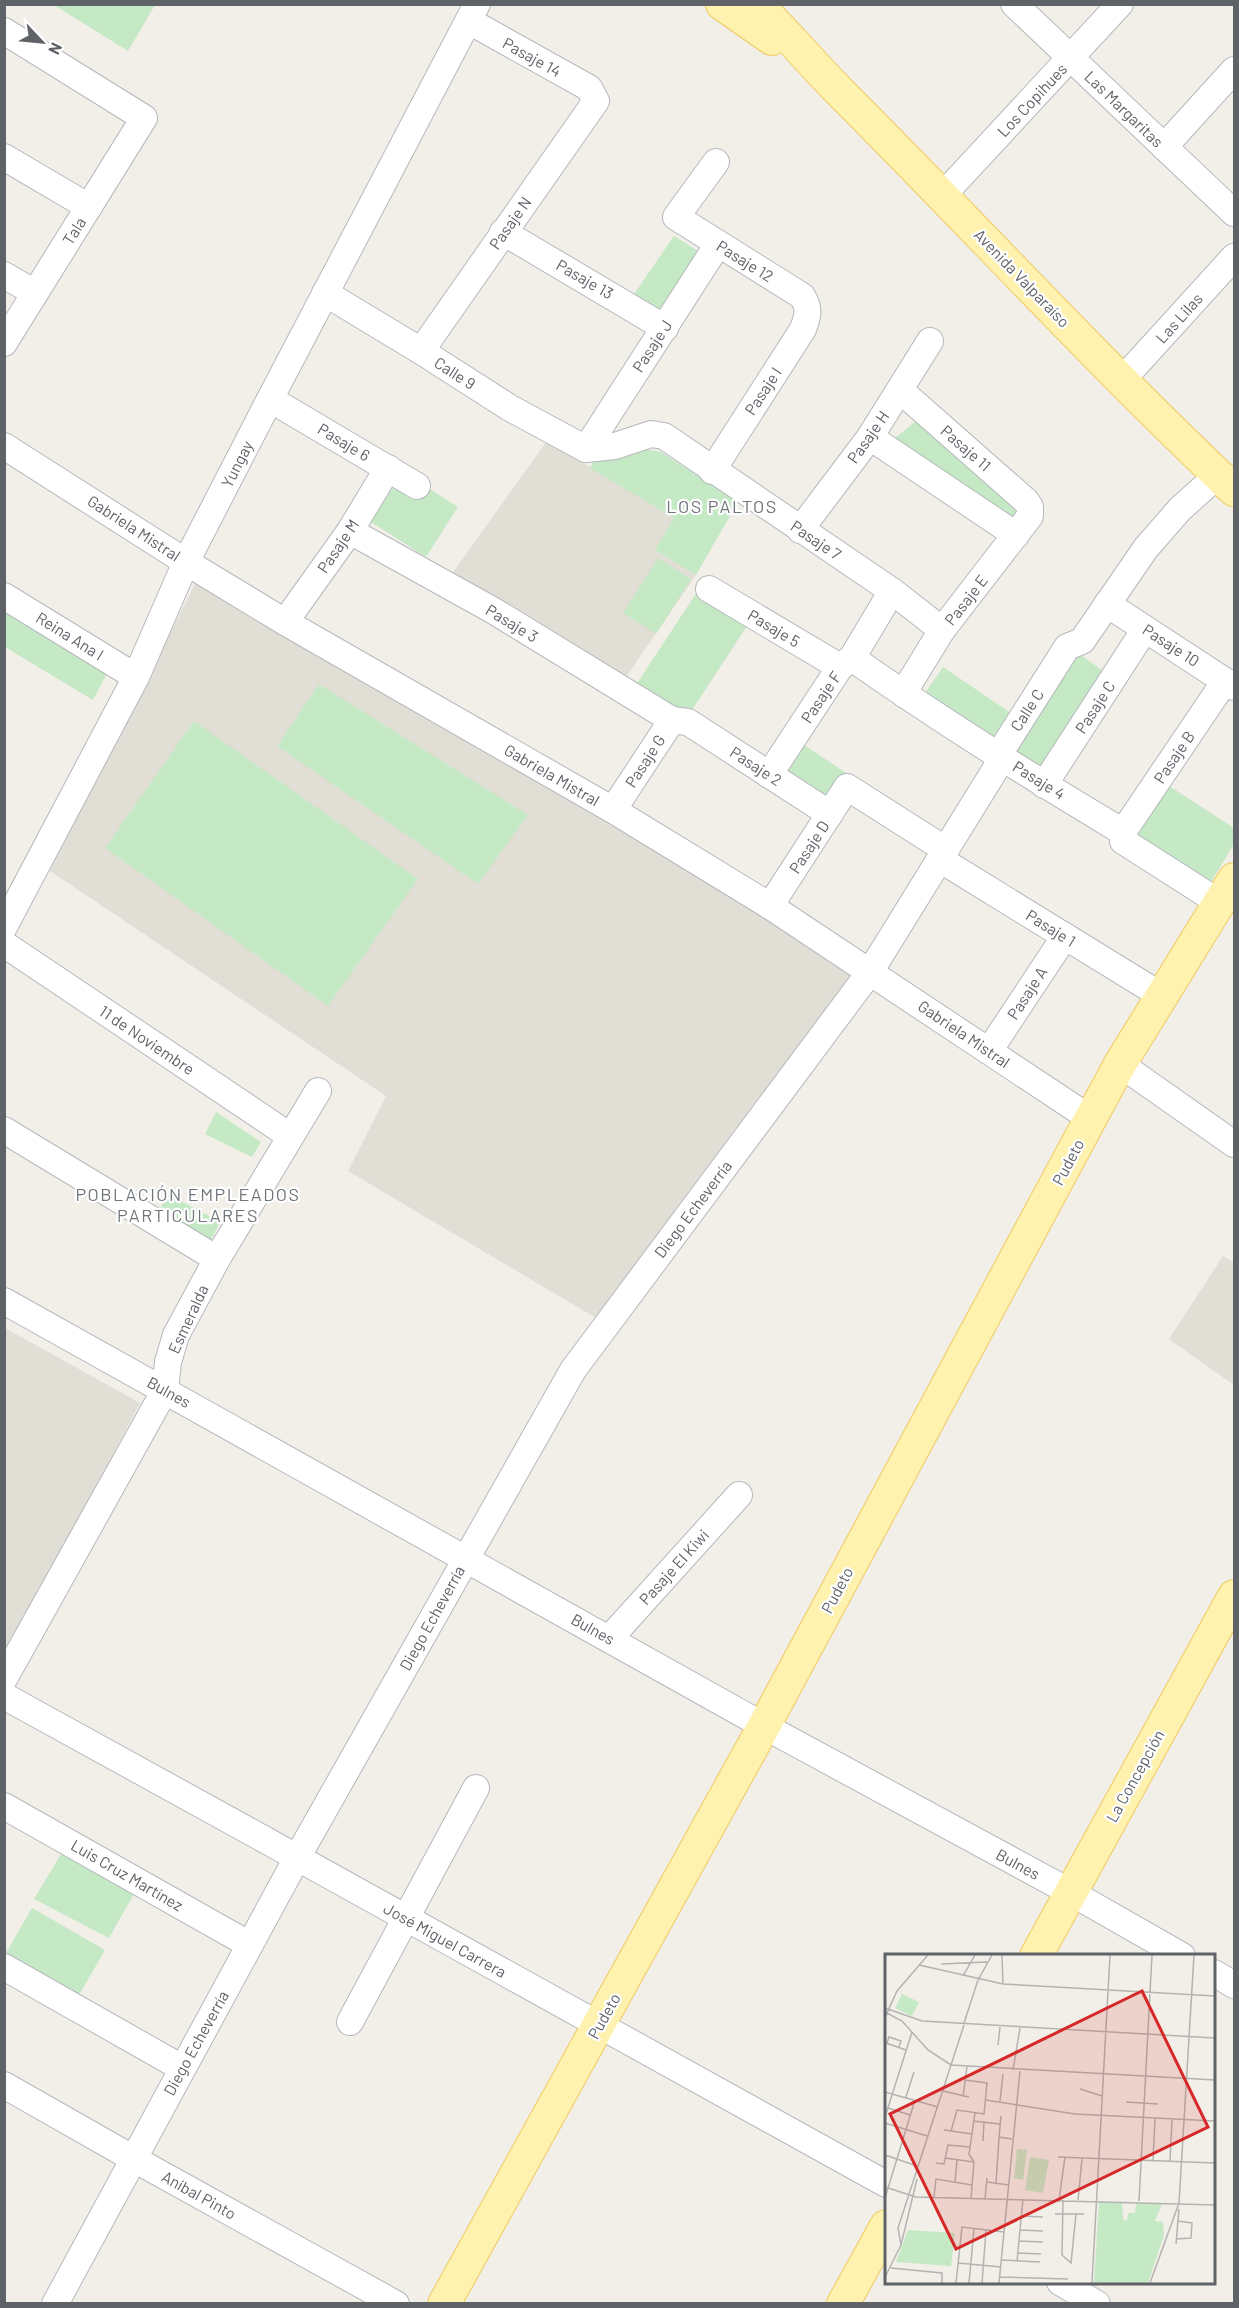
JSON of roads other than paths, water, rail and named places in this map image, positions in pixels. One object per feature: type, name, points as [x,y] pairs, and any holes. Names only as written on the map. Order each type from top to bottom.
[{"type":"main road","name":"Avenida Valparaíso","points":[[722,4],[749,25],[811,63]]},
{"type":"main road","name":"Avenida Valparaíso","points":[[763,7],[811,63],[943,195],[1039,298],[1226,482]]},
{"type":"main road","name":"Pudeto","points":[[444,2304],[764,1726],[1120,1064],[1227,891]]},
{"type":"main road","name":"La Concepción","points":[[1037,1954],[1234,1596]]},
{"type":"main road","points":[[843,2304],[885,2228]]},
{"type":"street","name":"Las Margaritas","points":[[1014,4],[1234,213]]},
{"type":"street","name":"Los Copihues","points":[[943,195],[1120,4]]},
{"type":"street","name":"Pasaje 14","points":[[473,13],[589,88],[594,95]]},
{"type":"street","name":"Yungay","points":[[4,927],[136,677],[186,562],[473,13]]},
{"type":"street","name":"Tala","points":[[4,31],[144,118],[4,344]]},
{"type":"street","points":[[1164,147],[1234,70]]},
{"type":"street","name":"Pasaje N","points":[[421,351],[595,105],[594,95]]},
{"type":"street","points":[[4,157],[89,207]]},
{"type":"street","name":"Pasaje 12","points":[[716,162],[676,217],[802,296],[808,310]]},
{"type":"street","name":"Pasaje 13","points":[[503,232],[665,328]]},
{"type":"street","name":"Pasaje J","points":[[586,448],[718,243]]},
{"type":"street","name":"Las Lilas","points":[[1123,379],[1234,257]]},
{"type":"street","points":[[4,275],[35,293]]},
{"type":"street","name":"Calle 9","points":[[325,293],[510,408],[586,448]]},
{"type":"street","name":"Pasaje I","points":[[712,471],[803,329],[808,310]]},
{"type":"street","name":"Pasaje H","points":[[800,530],[870,436],[930,341]]},
{"type":"street","name":"Pasaje 11","points":[[900,390],[1030,507]]},
{"type":"street","name":"Pasaje 6","points":[[270,399],[417,486]]},
{"type":"street","name":"Pasaje 7","points":[[586,448],[615,446],[651,434],[664,436],[712,471],[892,591],[942,630]]},
{"type":"street","points":[[870,436],[1016,535]]},
{"type":"street","name":"Gabriela Mistral","points":[[4,446],[285,622],[613,810],[770,906],[1091,1119]]},
{"type":"street","name":"Pasaje M","points":[[285,622],[350,531],[388,468]]},
{"type":"street","name":"Calle C","points":[[870,972],[944,855],[1003,757],[1003,748],[1067,647],[1082,641],[1152,540],[1180,509],[1226,482]]},
{"type":"street","name":"Pasaje E","points":[[905,696],[907,687],[942,630],[1016,535],[1029,516],[1030,507]]},
{"type":"street","name":"Pasaje 3","points":[[350,531],[494,611],[677,720]]},
{"type":"street","name":"Pasaje 5","points":[[709,588],[846,663]]},
{"type":"street","name":"Pasaje F","points":[[769,775],[892,591]]},
{"type":"street","name":"Reina Ana I","points":[[7,604],[136,677]]},
{"type":"street","name":"Pasaje 10","points":[[1107,604],[1230,684]]},
{"type":"street","name":"Pasaje C","points":[[1044,785],[1145,629]]},
{"type":"street","name":"Pasaje 4","points":[[846,663],[905,696],[1044,785],[1123,832],[1123,841],[1227,891]]},
{"type":"street","name":"Pasaje B","points":[[1123,832],[1230,684]]},
{"type":"street","name":"Pasaje 2","points":[[677,720],[830,814]]},
{"type":"street","name":"Pasaje G","points":[[613,810],[677,720]]},
{"type":"street","name":"Pasaje 1","points":[[847,787],[1065,936],[1162,996]]},
{"type":"street","name":"Pasaje D","points":[[770,906],[847,787]]},
{"type":"street","name":"Pasaje A","points":[[989,1050],[1065,936]]},
{"type":"street","name":"11 de Noviembre","points":[[4,944],[290,1136]]},
{"type":"street","name":"Diego Echeverría","points":[[55,2304],[298,1856],[573,1370],[870,972]]},
{"type":"street","points":[[1120,1064],[1234,1144]]},
{"type":"street","name":"Esmeralda","points":[[4,1679],[165,1390],[168,1362],[177,1335],[217,1259],[318,1091]]},
{"type":"street","points":[[4,1130],[217,1259]]},
{"type":"street","name":"Bulnes","points":[[4,1301],[764,1726],[1070,1892],[1178,1954]]},
{"type":"street","name":"Pasaje El Kiwi","points":[[609,1639],[739,1495]]},
{"type":"street","name":"José Miguel Carrera","points":[[4,1696],[298,1856],[598,2026],[885,2183]]},
{"type":"street","points":[[350,2022],[476,1788]]},
{"type":"street","name":"Luis Cruz Martínez","points":[[4,1806],[250,1945]]},
{"type":"street","points":[[4,1967],[182,2068]]},
{"type":"street","points":[[1215,1974],[1234,1985]]},
{"type":"street","name":"Aníbal Pinto","points":[[4,2085],[396,2304]]},
{"type":"street","points":[[1062,2284],[1097,2304]]},
{"type":"district","name":"LOS PALTOS","points":[[722,507]]},
{"type":"district","name":"POBLACIÓN EMPLEADOS PARTICULARES","points":[[188,1205]]}]
